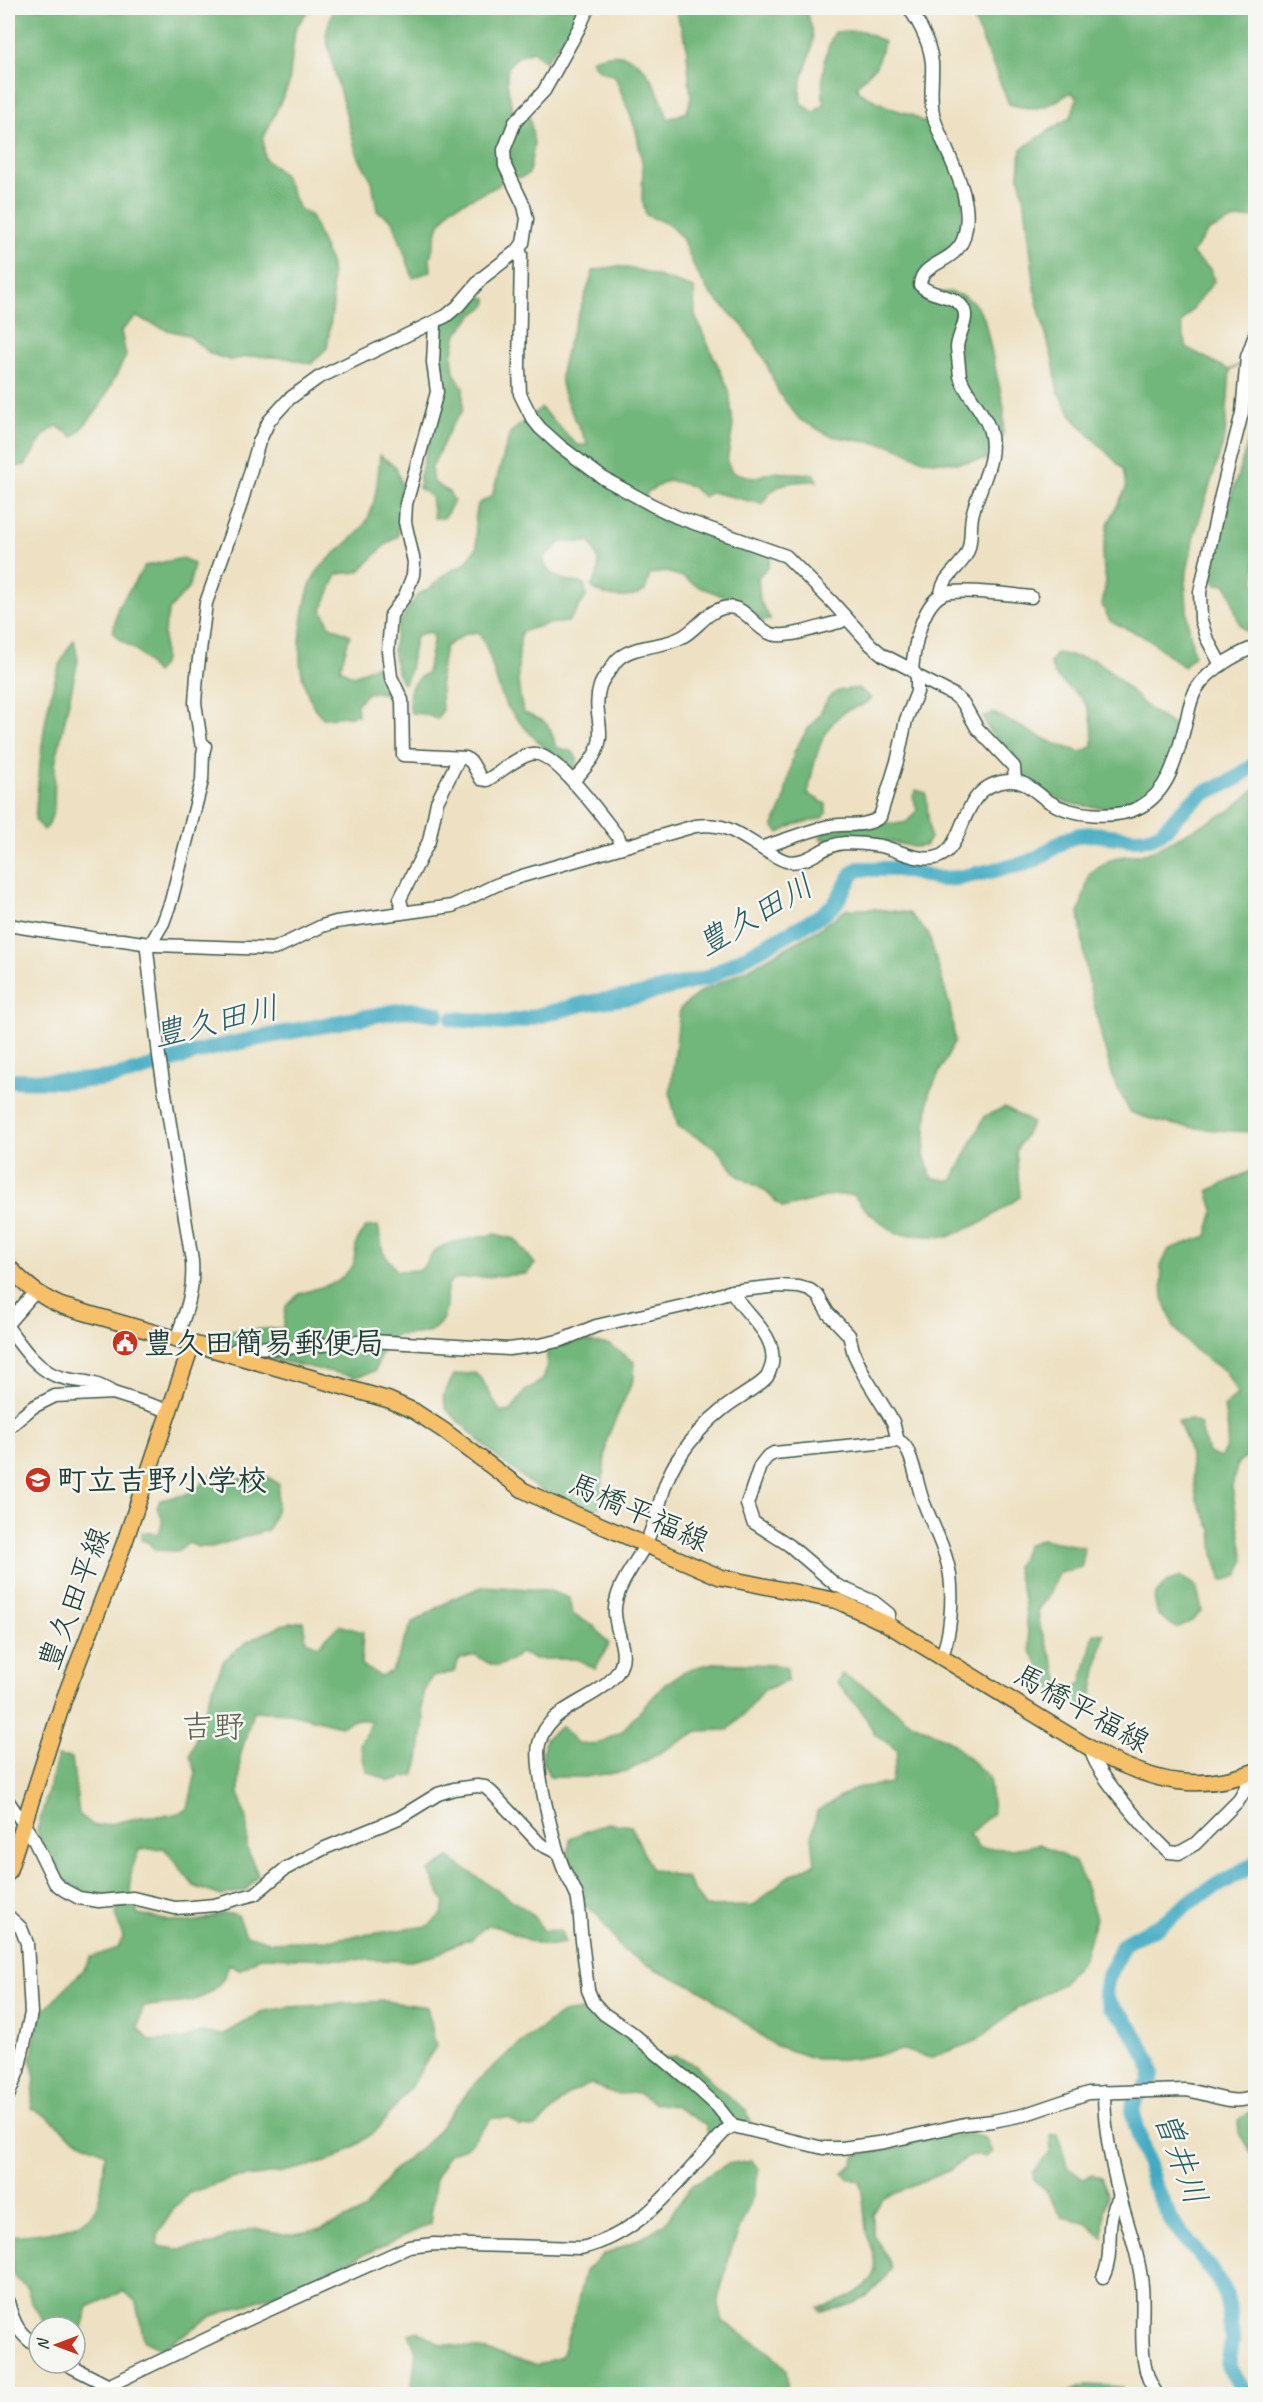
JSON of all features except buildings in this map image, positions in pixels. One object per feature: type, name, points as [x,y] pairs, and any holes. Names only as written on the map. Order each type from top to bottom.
[{"type":"main road","name":"馬橋平福線","points":[[8,1266],[23,1283],[35,1292],[62,1306],[350,1387],[414,1411],[444,1430],[523,1490],[645,1546],[728,1579],[838,1601],[887,1624],[1091,1749],[1134,1771],[1168,1781],[1209,1782],[1252,1773]]},
{"type":"main road","name":"豊久田平線","points":[[8,1872],[70,1683],[124,1544],[192,1344]]},
{"type":"street","points":[[176,1338],[190,1302],[194,1283],[160,1062],[147,960],[150,944],[168,912],[202,781],[202,754],[205,746],[201,742],[195,704],[196,675],[207,603],[240,507],[259,442],[269,421],[300,389],[318,378],[379,347],[435,323],[458,306],[482,278],[518,250],[526,234],[527,219],[524,206],[505,166],[504,150],[515,122],[544,91],[588,8]]},
{"type":"street","points":[[763,849],[766,846],[825,827],[864,824],[880,817],[896,768],[906,720],[917,693],[915,673],[918,632],[928,611],[941,595],[948,575],[967,554],[973,512],[991,458],[992,443],[989,430],[981,410],[960,377],[957,346],[965,312],[962,306],[952,300],[924,290],[920,285],[920,278],[926,270],[959,250],[966,230],[966,212],[961,186],[934,116],[932,62],[928,43],[909,8]]},
{"type":"street","points":[[518,250],[521,254],[520,394],[532,418],[540,428],[596,473],[652,505],[677,517],[780,553],[884,655],[954,695],[963,703],[977,728],[1014,767],[1016,781]]},
{"type":"street","points":[[435,323],[433,362],[437,392],[406,504],[405,522],[414,562],[413,575],[408,590],[391,615],[388,651],[391,677],[402,700],[403,755],[466,758],[472,763],[477,774],[487,780],[533,753],[549,760],[572,780],[619,838],[621,847]]},
{"type":"street","points":[[1221,665],[1206,636],[1201,620],[1200,592],[1207,553],[1242,413],[1246,357],[1256,332]]},
{"type":"street","points":[[941,595],[955,592],[1031,597]]},
{"type":"street","points":[[572,780],[595,756],[600,747],[598,698],[600,684],[617,660],[629,652],[685,636],[712,611],[725,607],[740,609],[764,630],[782,636],[840,622],[846,618]]},
{"type":"street","points":[[8,925],[97,939],[183,947],[274,948],[285,945],[322,926],[452,906],[496,885],[695,826],[725,827],[742,834],[763,849],[786,861],[806,859],[823,848],[843,843],[879,846],[922,857],[939,856],[946,852],[954,841],[973,802],[982,791],[994,784],[1016,781],[1028,786],[1058,806],[1079,812],[1117,814],[1141,807],[1163,786],[1172,771],[1191,700],[1197,689],[1221,665],[1245,650],[1256,647]]},
{"type":"street","points":[[403,912],[400,899],[429,841],[437,802],[459,758]]},
{"type":"street","points":[[230,1355],[242,1347],[284,1348],[370,1341],[509,1349],[562,1340],[596,1326],[687,1305],[732,1291],[779,1286],[810,1290],[835,1322],[849,1335],[854,1354],[893,1422],[898,1441]]},
{"type":"street","points":[[732,1291],[736,1301],[763,1329],[770,1347],[772,1363],[767,1376],[722,1410],[692,1439],[676,1461],[665,1484],[645,1546],[618,1594],[615,1606],[615,1629],[623,1650],[623,1661],[618,1672],[595,1694],[569,1706],[555,1716],[539,1743],[538,1768],[558,1852],[577,1897],[588,1990],[593,2002],[604,2014],[631,2032],[693,2084],[717,2106],[734,2126],[823,2148],[842,2148],[885,2142],[965,2124],[1023,2115],[1088,2093],[1144,2090],[1199,2091],[1230,2101],[1240,2101],[1256,2094]]},
{"type":"street","points":[[8,1323],[35,1292]]},
{"type":"street","points":[[8,1328],[36,1363],[55,1375],[98,1384],[112,1393],[170,1411]]},
{"type":"street","points":[[8,1428],[33,1407],[55,1395],[112,1393]]},
{"type":"street","points":[[887,1624],[889,1614],[874,1602],[836,1585],[789,1545],[753,1522],[747,1504],[760,1466],[767,1457],[774,1453],[898,1441],[904,1443],[950,1573],[951,1592],[946,1647],[941,1657]]},
{"type":"street","points":[[1091,1749],[1091,1757],[1105,1779],[1169,1852],[1179,1853],[1195,1844],[1239,1800],[1252,1773]]},
{"type":"street","points":[[8,1801],[24,1824],[55,1883],[72,1894],[79,1898],[99,1900],[133,1899],[175,1908],[214,1905],[255,1894],[285,1869],[326,1848],[399,1818],[438,1794],[454,1789],[485,1787],[540,1844],[558,1852]]},
{"type":"street","points":[[8,1916],[21,1928],[27,1943],[31,2013],[18,2071],[8,2096]]},
{"type":"street","points":[[1104,2092],[1104,2114],[1120,2197],[1139,2262],[1143,2288],[1146,2369],[1151,2387],[1157,2394]]},
{"type":"street","points":[[91,2394],[111,2387],[183,2350],[409,2247],[434,2244],[581,2248],[602,2243],[645,2215],[675,2188],[726,2130],[734,2126]]},
{"type":"street","points":[[1103,2277],[1109,2266],[1111,2252],[1110,2219],[1113,2206],[1120,2197]]},
{"type":"street","points":[[8,2302],[12,2320],[27,2340]]},
{"type":"street","points":[[87,2375],[111,2387]]},
{"type":"green space","points":[[8,8],[310,8],[295,29],[289,84],[263,139],[265,159],[284,175],[298,207],[311,216],[331,265],[333,305],[327,348],[311,364],[287,358],[254,356],[230,360],[211,354],[188,335],[167,330],[136,317],[121,331],[126,356],[99,408],[74,437],[57,426],[44,435],[25,465],[8,468]]},
{"type":"green space","points":[[333,8],[583,8],[581,15],[545,62],[533,51],[521,55],[509,66],[507,81],[512,110],[530,118],[534,144],[529,174],[519,178],[510,173],[498,186],[451,208],[438,227],[430,258],[431,271],[413,278],[393,221],[377,211],[372,181],[357,155],[326,34]]},
{"type":"green space","points":[[675,8],[804,8],[813,36],[812,48],[800,90],[801,103],[814,112],[824,104],[822,86],[824,67],[828,48],[835,32],[863,31],[884,42],[876,66],[857,85],[858,92],[890,108],[912,115],[937,130],[965,188],[959,239],[952,249],[919,273],[927,293],[950,292],[963,296],[973,302],[984,318],[1004,407],[1003,434],[997,452],[989,459],[957,463],[923,460],[893,446],[831,436],[800,420],[779,393],[764,358],[743,326],[709,292],[696,271],[682,238],[668,224],[646,215],[642,199],[643,167],[636,130],[615,76],[597,69],[591,60],[608,55],[621,55],[633,59],[651,78],[668,119],[687,112],[691,98],[686,43]]},
{"type":"green space","points":[[969,8],[1255,8],[1255,217],[1232,220],[1207,232],[1192,254],[1211,270],[1214,281],[1181,324],[1187,348],[1229,370],[1254,358],[1230,370],[1225,437],[1194,536],[1185,582],[1188,622],[1194,655],[1184,667],[1147,638],[1110,621],[1102,605],[1106,581],[1102,558],[1108,524],[1126,488],[1123,469],[1073,418],[1058,392],[1053,361],[1036,298],[1025,203],[1019,177],[1021,149],[1071,117],[1077,98],[1071,92],[1042,107],[1028,108],[1009,104]]},
{"type":"green space","points":[[617,266],[642,271],[694,288],[695,316],[729,390],[733,426],[727,462],[732,472],[754,478],[771,472],[814,474],[817,481],[792,482],[779,486],[767,496],[762,504],[711,492],[704,497],[691,486],[669,480],[647,492],[644,505],[772,555],[768,567],[758,577],[760,601],[771,620],[761,621],[744,604],[697,586],[683,577],[666,572],[650,574],[645,591],[632,596],[611,596],[597,591],[591,587],[597,575],[598,564],[590,542],[562,542],[544,557],[545,564],[552,574],[564,580],[585,584],[586,597],[568,622],[547,624],[521,632],[518,663],[519,693],[524,713],[546,724],[556,747],[573,752],[578,761],[572,770],[562,765],[507,706],[486,647],[477,632],[465,634],[445,647],[440,676],[442,711],[437,719],[424,714],[411,713],[409,700],[413,684],[427,673],[434,636],[429,632],[417,635],[409,674],[403,684],[397,672],[393,649],[398,625],[418,594],[429,589],[445,574],[465,564],[477,547],[475,520],[478,504],[492,496],[510,433],[541,408],[577,445],[588,445],[562,389],[564,358],[593,271]]},
{"type":"green space","points":[[476,295],[487,298],[487,305],[472,316],[457,333],[452,356],[454,373],[463,387],[463,410],[451,427],[431,469],[433,482],[449,492],[454,501],[444,518],[434,518],[431,497],[419,488],[429,440],[446,393],[438,369],[438,337],[443,324]]},
{"type":"green space","points":[[1255,388],[1255,635],[1242,627],[1229,590],[1225,584],[1216,585],[1211,573],[1223,521],[1254,424]]},
{"type":"green space","points":[[380,455],[396,467],[402,486],[398,536],[383,547],[359,572],[337,574],[322,610],[330,626],[350,635],[340,669],[354,676],[383,662],[389,679],[388,694],[367,693],[357,704],[358,715],[323,718],[309,695],[301,669],[300,648],[305,607],[315,575],[357,533],[368,518],[375,495]]},
{"type":"green space","points":[[183,558],[194,564],[189,588],[169,610],[164,632],[164,661],[156,673],[138,652],[113,632],[118,607],[145,566]]},
{"type":"green space","points":[[74,640],[78,660],[55,765],[54,810],[44,830],[35,820],[45,726],[56,677],[64,656]]},
{"type":"green space","points":[[1056,653],[1095,660],[1109,670],[1148,708],[1176,727],[1165,774],[1147,795],[1127,804],[1104,807],[1063,801],[1021,776],[1016,758],[990,732],[983,717],[993,713],[1053,743],[1081,752],[1093,746],[1088,708],[1075,692],[1056,676],[1050,663]]},
{"type":"green space","points":[[858,688],[871,698],[863,705],[843,713],[835,720],[823,739],[815,761],[808,794],[826,804],[826,814],[823,818],[794,825],[779,833],[773,826],[783,804],[794,752],[807,730],[819,716],[828,698],[838,691]]},
{"type":"green space","points":[[1255,789],[1255,1132],[1192,1128],[1161,1122],[1130,1112],[1114,1081],[1086,968],[1079,912],[1090,873],[1113,858],[1148,853],[1231,810]]},
{"type":"green space","points":[[916,790],[926,793],[930,838],[925,846],[913,847],[878,839],[854,838],[829,841],[820,838],[824,831],[883,822],[896,824],[907,822],[917,810],[913,796]]},
{"type":"green space","points":[[847,909],[875,909],[909,913],[929,935],[950,1007],[955,1041],[929,1093],[924,1155],[932,1178],[952,1181],[985,1116],[1005,1107],[1032,1123],[1016,1151],[1020,1197],[983,1222],[948,1237],[897,1234],[869,1213],[853,1195],[833,1195],[783,1208],[764,1190],[738,1176],[714,1146],[678,1127],[670,1095],[680,1009],[700,992],[813,933]]},
{"type":"green space","points":[[1255,1169],[1255,1454],[1238,1462],[1232,1487],[1244,1560],[1238,1576],[1222,1581],[1214,1555],[1212,1530],[1197,1500],[1188,1445],[1178,1421],[1190,1419],[1200,1424],[1208,1453],[1220,1458],[1228,1440],[1224,1407],[1237,1394],[1226,1372],[1192,1348],[1174,1327],[1163,1298],[1161,1266],[1169,1249],[1207,1236],[1214,1210],[1208,1191]]},
{"type":"green space","points":[[378,1226],[383,1252],[397,1271],[421,1270],[435,1250],[450,1243],[495,1234],[515,1239],[535,1264],[526,1274],[452,1279],[447,1289],[444,1316],[440,1323],[434,1329],[421,1334],[395,1335],[383,1348],[375,1371],[356,1377],[256,1356],[241,1345],[219,1343],[215,1337],[228,1331],[283,1328],[286,1306],[299,1294],[337,1282],[353,1266],[357,1241],[366,1227]]},
{"type":"green space","points":[[585,1341],[610,1345],[634,1362],[634,1378],[607,1438],[600,1507],[579,1509],[534,1486],[498,1458],[446,1409],[443,1396],[454,1375],[475,1373],[483,1381],[501,1412],[511,1411],[525,1391],[543,1380],[547,1366],[547,1348]]},
{"type":"green space","points":[[212,1474],[232,1479],[261,1475],[279,1485],[276,1511],[268,1530],[212,1547],[198,1547],[189,1543],[177,1551],[155,1550],[148,1542],[141,1540],[142,1532],[157,1534],[161,1527],[162,1518],[157,1508],[160,1500],[195,1490]]},
{"type":"green space","points":[[1041,1539],[1084,1547],[1082,1567],[1059,1573],[1047,1598],[1038,1609],[1040,1627],[1060,1681],[1071,1689],[1082,1683],[1094,1633],[1104,1634],[1091,1700],[1078,1707],[1051,1690],[1030,1649],[1024,1599],[1016,1567],[1027,1545]]},
{"type":"green space","points":[[1181,1577],[1196,1586],[1202,1610],[1192,1621],[1176,1628],[1158,1615],[1154,1597],[1166,1582]]},
{"type":"green space","points":[[484,1586],[547,1590],[569,1598],[572,1614],[594,1626],[609,1644],[595,1669],[577,1659],[535,1659],[520,1653],[498,1666],[489,1664],[476,1655],[459,1659],[454,1672],[432,1677],[423,1693],[424,1719],[419,1760],[414,1775],[389,1781],[366,1771],[360,1744],[372,1721],[357,1719],[340,1726],[290,1713],[253,1711],[240,1757],[239,1793],[247,1823],[247,1849],[258,1875],[246,1890],[221,1896],[194,1886],[164,1848],[139,1850],[131,1875],[132,1897],[138,1914],[158,1919],[191,1922],[231,1914],[238,1915],[246,1935],[270,1942],[327,1940],[428,1926],[442,1914],[445,1904],[429,1871],[449,1858],[531,1913],[544,1931],[560,1930],[565,1943],[538,1944],[495,1926],[487,1925],[472,1939],[453,1945],[436,1955],[411,1961],[260,1957],[239,1970],[229,1964],[216,1988],[195,2000],[143,2006],[138,2028],[150,2041],[184,2039],[200,2032],[223,2035],[264,2011],[290,2007],[384,2001],[427,2007],[436,2046],[409,2089],[377,2130],[355,2146],[330,2161],[283,2172],[231,2179],[190,2193],[175,2207],[159,2232],[157,2246],[177,2249],[212,2245],[232,2235],[255,2228],[288,2235],[322,2229],[364,2211],[393,2170],[429,2141],[476,2082],[517,2046],[562,2013],[589,2009],[659,2059],[675,2056],[696,2065],[718,2088],[746,2110],[751,2122],[722,2125],[709,2136],[705,2124],[674,2106],[654,2103],[639,2093],[616,2094],[590,2084],[569,2094],[536,2127],[519,2126],[508,2118],[492,2118],[468,2146],[449,2154],[436,2176],[430,2224],[281,2293],[212,2316],[162,2349],[144,2340],[136,2302],[124,2291],[88,2307],[86,2315],[40,2315],[26,2286],[13,2276],[12,2236],[67,2228],[78,2224],[93,2213],[99,2201],[105,2153],[72,2137],[48,2117],[31,2108],[35,2078],[31,2060],[39,2015],[84,1969],[91,1957],[118,1948],[123,1937],[116,1917],[118,1897],[80,1891],[62,1880],[50,1862],[37,1831],[58,1756],[72,1758],[79,1814],[94,1826],[181,1812],[188,1809],[196,1772],[190,1756],[224,1660],[247,1642],[281,1625],[303,1621],[306,1641],[318,1646],[339,1625],[363,1632],[361,1665],[380,1676],[392,1671],[412,1623],[452,1599]]},
{"type":"green space","points":[[713,1663],[776,1665],[787,1668],[788,1681],[764,1690],[728,1730],[698,1731],[628,1771],[584,1777],[550,1777],[542,1761],[545,1739],[562,1726],[577,1743],[597,1744],[621,1732],[665,1684],[689,1669]]},
{"type":"green space","points":[[842,1674],[875,1693],[907,1720],[950,1741],[989,1777],[993,1813],[969,1834],[979,1848],[1012,1849],[1040,1844],[1075,1862],[1096,1918],[1083,1959],[1062,1984],[1018,2008],[978,2040],[930,2058],[903,2050],[852,2059],[816,2059],[774,2045],[701,1990],[657,1970],[622,1950],[597,1914],[585,1906],[569,1862],[570,1838],[607,1823],[631,1826],[651,1869],[686,1878],[705,1907],[753,1906],[786,1878],[815,1863],[812,1837],[817,1811],[856,1788],[891,1783],[898,1751],[875,1734],[861,1710],[837,1683]]},
{"type":"green space","points":[[1255,2108],[1255,2159],[1239,2133],[1238,2121]]},
{"type":"green space","points":[[970,2134],[985,2138],[992,2152],[985,2157],[977,2155],[965,2158],[950,2170],[882,2199],[873,2214],[873,2234],[889,2260],[891,2269],[877,2287],[862,2299],[844,2307],[821,2311],[819,2308],[856,2293],[871,2279],[875,2270],[860,2182],[847,2177],[843,2172],[853,2164],[856,2155],[899,2148],[932,2137]]},
{"type":"green space","points":[[1058,2134],[1067,2167],[1083,2179],[1092,2175],[1101,2177],[1108,2194],[1104,2211],[1103,2238],[1085,2222],[1062,2217],[1046,2190],[1034,2180],[1033,2172],[1050,2153],[1051,2135]]},
{"type":"green space","points":[[751,2160],[759,2169],[754,2193],[731,2250],[718,2300],[723,2322],[768,2351],[786,2369],[788,2394],[411,2394],[416,2351],[409,2334],[418,2331],[441,2344],[479,2349],[537,2365],[561,2357],[585,2271],[602,2256],[645,2236],[664,2224],[693,2184],[727,2164]]},
{"type":"green space","points":[[1087,2385],[1121,2387],[1126,2394],[1062,2394]]},
{"type":"waterway","name":"豊久田川","points":[[453,1019],[504,1023],[587,1003],[636,996],[707,978],[820,916],[835,904],[853,873],[859,869],[898,869],[940,879],[958,878],[1023,864],[1036,859],[1065,840],[1079,835],[1150,838],[1161,833],[1188,805],[1204,793],[1232,781],[1256,764]]},
{"type":"waterway","name":"豊久田川","points":[[8,1080],[76,1081],[114,1077],[213,1048],[397,1011],[411,1010],[437,1014]]},
{"type":"waterway","name":"曽井川","points":[[1256,1863],[1194,1899],[1159,1926],[1132,1938],[1123,1945],[1107,1980],[1105,1994],[1110,2006],[1125,2019],[1149,2060],[1152,2074],[1150,2084],[1136,2097],[1132,2110],[1154,2185],[1172,2222],[1211,2269],[1225,2291],[1232,2341],[1228,2366],[1243,2390],[1256,2394]]},
{"type":"place","name":"豊久田簡易郵便局","points":[[125,1343]]},
{"type":"place","name":"町立吉野小学校","points":[[38,1480]]},
{"type":"district","name":"吉野","points":[[213,1726]]}]
